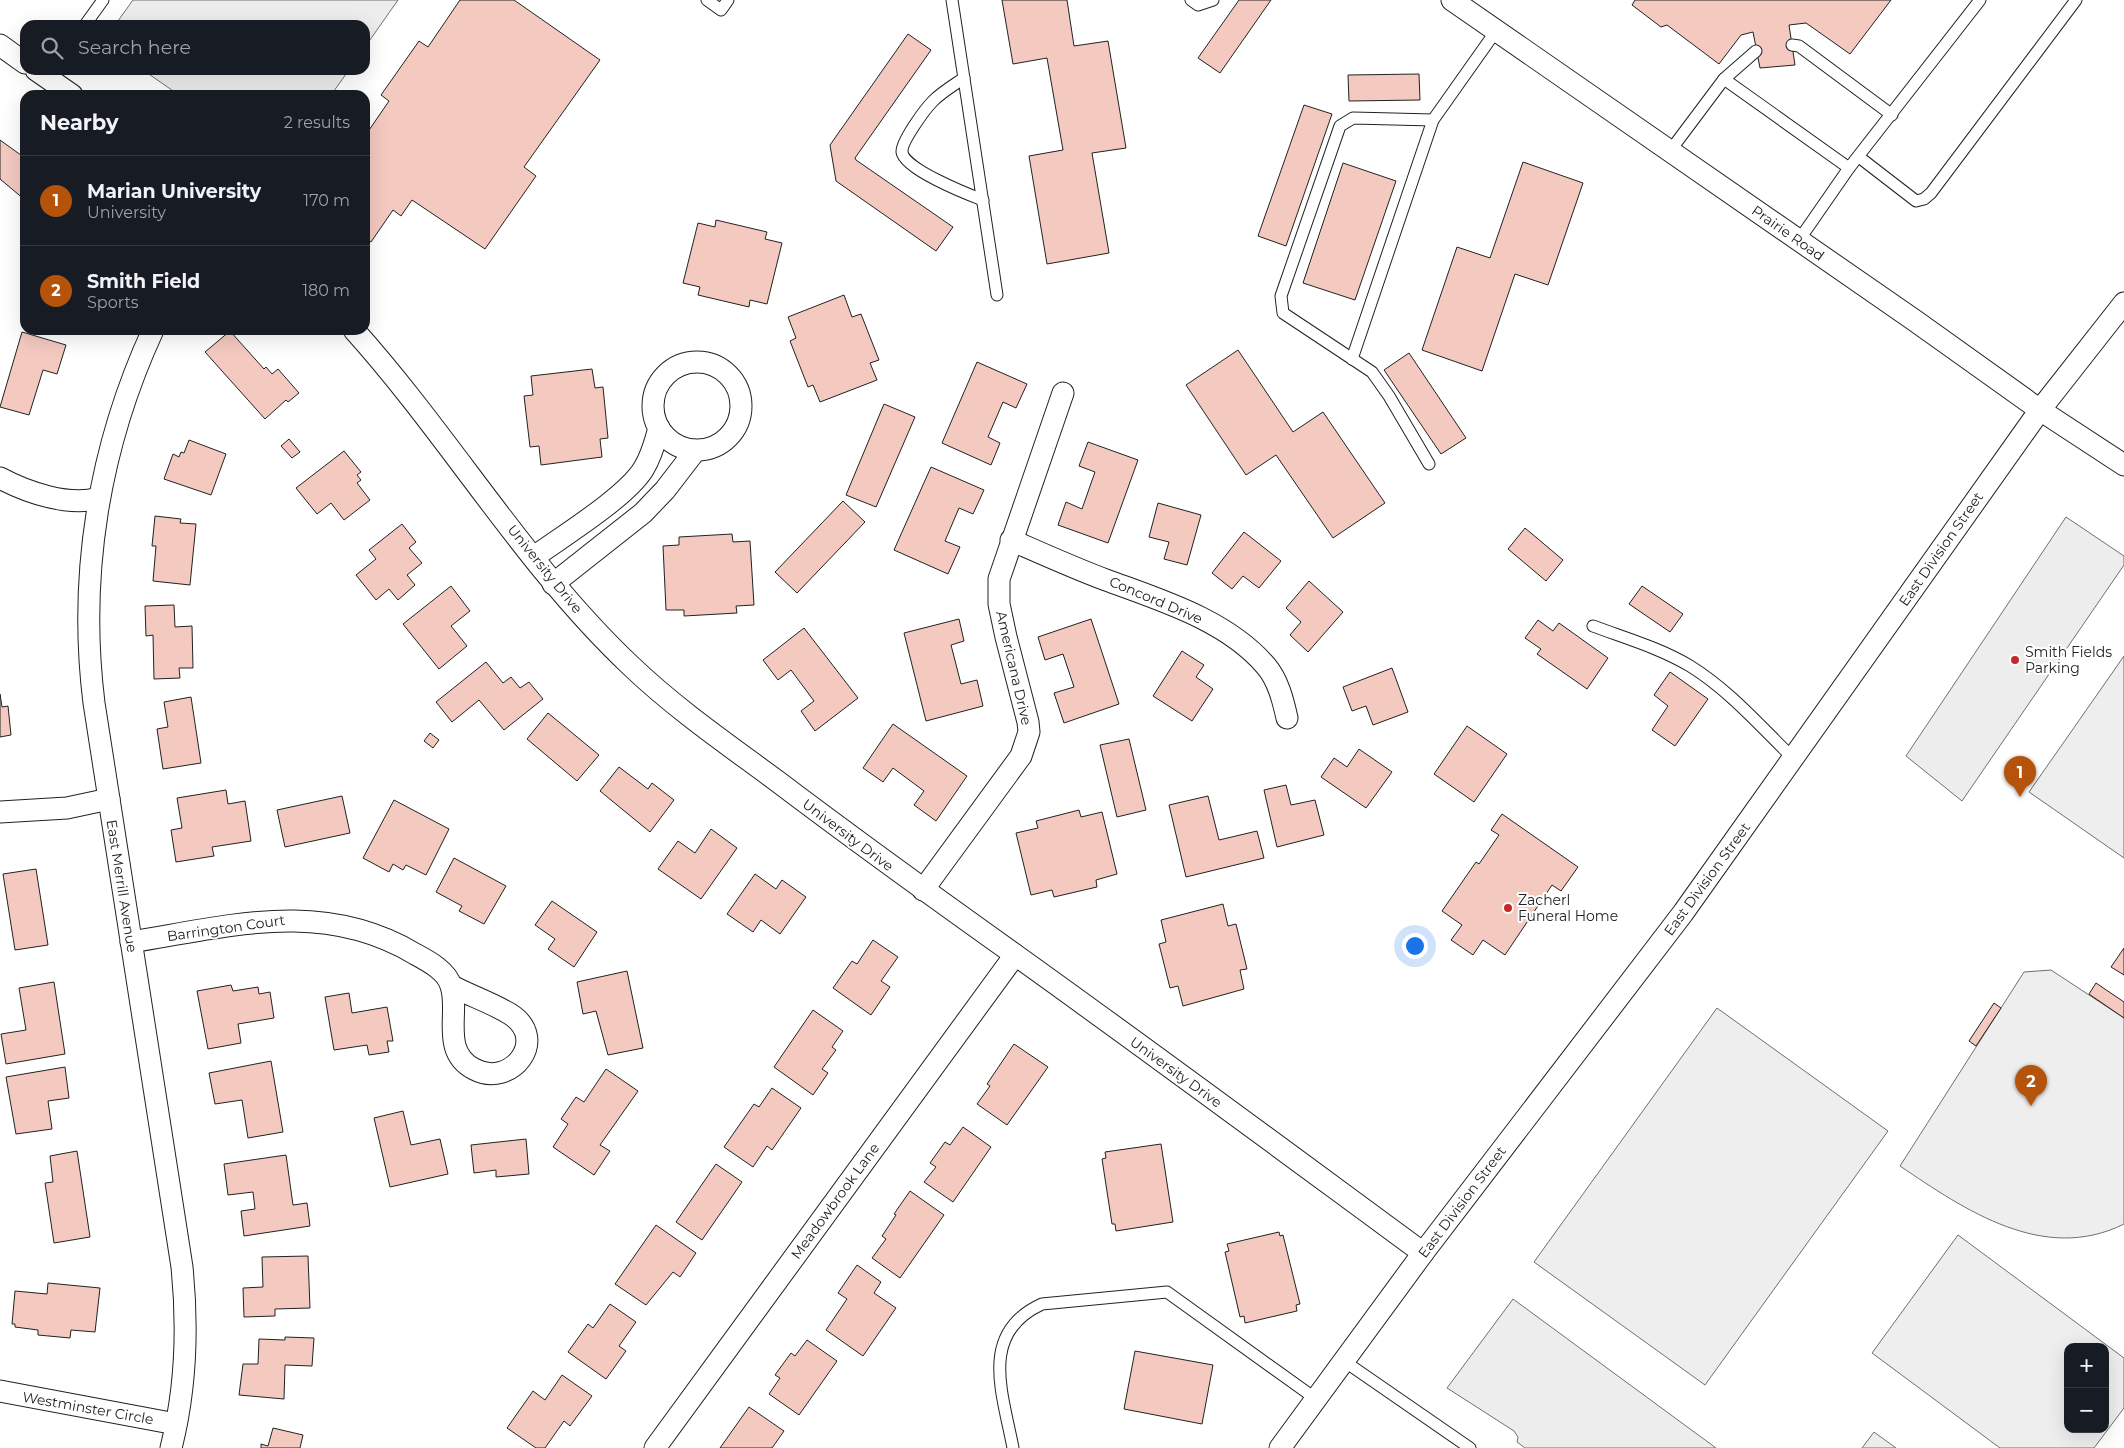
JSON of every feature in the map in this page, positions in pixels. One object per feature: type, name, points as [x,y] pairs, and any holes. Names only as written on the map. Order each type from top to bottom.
[{"type":"street","name":"Prairie Road","points":[[1452,0],[1799,240],[2040,410],[2124,465]]},
{"type":"street","points":[[0,45],[20,59]]},
{"type":"street","points":[[49,75],[66,90]]},
{"type":"street","name":"East Division Street","points":[[1280,1448],[1423,1253],[1683,913],[2040,410],[2124,303]]},
{"type":"street","name":"East Merrill Avenue","points":[[151,335],[121,409],[99,498],[89,575],[89,658],[94,703],[185,1295],[184,1360],[171,1448]]},
{"type":"street","name":"University Drive","points":[[358,335],[534,557],[553,584],[612,648],[674,704],[923,890],[1423,1253]]},
{"type":"street","points":[[689,363],[705,363],[721,368],[733,380],[740,395],[741,412],[736,427],[726,440],[711,448],[695,450],[680,447],[668,440],[659,428],[654,412],[654,396],[661,381],[673,369],[689,363]]},
{"type":"street","name":"Americana Drive","points":[[923,890],[1021,756],[1027,741],[1028,722],[999,604],[999,579],[1063,393]]},
{"type":"street","points":[[534,557],[622,492],[644,470],[653,451],[659,428]]},
{"type":"street","points":[[553,584],[643,513],[665,490],[695,450]]},
{"type":"street","points":[[0,478],[49,496],[77,500],[99,498]]},
{"type":"street","name":"Concord Drive","points":[[1011,540],[1061,563],[1185,610],[1219,629],[1266,667],[1282,695],[1287,718]]},
{"type":"street","points":[[0,812],[67,808],[109,799]]},
{"type":"street","name":"Barrington Court","points":[[131,942],[263,921],[320,921],[361,929],[391,941],[440,970],[452,986]]},
{"type":"street","name":"Meadowbrook Lane","points":[[655,1448],[1015,955]]},
{"type":"street","name":"Westminster Circle","points":[[0,1391],[176,1424]]},
{"type":"lane","points":[[89,20],[103,0]]},
{"type":"lane","points":[[707,0],[721,10],[728,0]]},
{"type":"lane","points":[[952,0],[997,295]]},
{"type":"lane","points":[[1191,0],[1198,4],[1213,0]]},
{"type":"lane","points":[[1799,240],[1859,156],[1980,0]]},
{"type":"lane","points":[[1859,156],[1916,201],[1924,199],[1931,194],[2076,0]]},
{"type":"lane","points":[[1352,359],[1433,120],[1496,31]]},
{"type":"lane","points":[[1792,45],[1799,46],[1892,115]]},
{"type":"lane","points":[[1670,151],[1724,79],[1756,51]]},
{"type":"lane","points":[[964,78],[933,101],[904,141],[902,153],[906,160],[944,185],[983,200]]},
{"type":"lane","points":[[1724,79],[1850,168]]},
{"type":"lane","points":[[1429,464],[1384,388],[1372,372],[1283,313],[1281,296],[1340,126],[1353,118],[1433,120]]},
{"type":"lane","points":[[1593,626],[1646,645],[1689,665],[1744,710],[1793,758]]},
{"type":"lane","points":[[1013,1448],[999,1373],[999,1357],[1010,1327],[1028,1311],[1042,1304],[1167,1292],[1316,1399]]},
{"type":"lane","points":[[1344,1361],[1470,1448]]},
{"type":"shaded area","points":[[133,0],[398,0],[370,40],[370,20],[119,20]]},
{"type":"shaded area","points":[[150,75],[345,75],[335,90],[172,90]]},
{"type":"shaded area","name":"Smith Fields Parking","points":[[2066,517],[2124,556],[2124,565],[1962,801],[1906,756]]},
{"type":"shaded area","points":[[2124,656],[2124,858],[2029,792]]},
{"type":"shaded area","points":[[2051,970],[2124,1018],[2124,1224],[2094,1235],[2064,1238],[2035,1235],[2006,1226],[1978,1214],[1951,1199],[1900,1166],[2024,972]]},
{"type":"shaded area","points":[[1717,1008],[1888,1131],[1705,1385],[1534,1262]]},
{"type":"shaded area","points":[[1958,1235],[2104,1343],[2064,1343],[2064,1433],[2105,1433],[2094,1448],[2000,1448],[1872,1353]]},
{"type":"shaded area","points":[[1513,1299],[1716,1448],[1525,1448],[1517,1442],[1518,1437],[1514,1431],[1447,1388]]},
{"type":"shaded area","points":[[2109,1347],[2124,1358],[2124,1408],[2109,1428]]},
{"type":"shaded area","points":[[1874,1432],[1896,1448],[1862,1448]]},
{"type":"building","points":[[460,0],[514,0],[600,60],[524,167],[536,176],[485,249],[412,200],[401,216],[393,210],[370,241],[370,129],[389,101],[381,95],[419,41],[428,47]]},
{"type":"building","points":[[1002,0],[1067,0],[1074,46],[1108,41],[1126,148],[1092,153],[1109,253],[1047,264],[1029,156],[1063,150],[1047,58],[1013,64]]},
{"type":"building","points":[[1239,0],[1271,0],[1220,73],[1198,58]]},
{"type":"building","points":[[1635,0],[1891,0],[1850,54],[1806,23],[1789,25],[1795,65],[1760,68],[1753,32],[1741,35],[1719,64],[1667,25],[1661,27],[1632,5]]},
{"type":"building","points":[[908,34],[931,50],[855,158],[953,227],[936,251],[836,181],[830,145]]},
{"type":"building","points":[[1419,74],[1420,100],[1349,101],[1348,75]]},
{"type":"building","points":[[1304,105],[1332,114],[1286,246],[1258,236]]},
{"type":"building","points":[[0,140],[20,154],[20,196],[0,179]]},
{"type":"building","points":[[1523,162],[1583,183],[1548,285],[1515,274],[1482,371],[1422,350],[1457,247],[1490,258]]},
{"type":"building","points":[[1343,163],[1396,181],[1355,300],[1303,283]]},
{"type":"building","points":[[716,220],[767,232],[765,239],[782,243],[767,304],[750,300],[749,307],[698,295],[700,287],[683,283],[698,223],[715,227]]},
{"type":"building","points":[[844,295],[852,317],[861,314],[879,360],[870,363],[877,380],[820,402],[813,385],[808,387],[790,341],[796,338],[788,317]]},
{"type":"building","points":[[21,335],[32,335],[66,345],[57,374],[43,370],[29,415],[0,407]]},
{"type":"building","points":[[225,335],[234,335],[264,369],[266,367],[272,374],[278,369],[299,393],[288,402],[286,400],[265,419],[205,352]]},
{"type":"building","points":[[1238,350],[1293,432],[1323,412],[1385,503],[1333,538],[1276,455],[1246,475],[1186,385]]},
{"type":"building","points":[[1409,353],[1466,438],[1441,454],[1384,370]]},
{"type":"building","points":[[977,362],[1027,384],[1016,408],[1003,402],[988,437],[1000,443],[991,465],[942,443]]},
{"type":"building","points":[[592,369],[595,388],[603,387],[608,438],[600,439],[602,457],[541,465],[539,446],[530,447],[524,396],[533,395],[531,376]]},
{"type":"building","points":[[884,404],[915,417],[876,507],[846,495]]},
{"type":"building","points":[[289,439],[300,452],[292,458],[281,446]]},
{"type":"building","points":[[189,440],[226,454],[211,495],[164,479],[173,454],[179,457],[181,452],[184,453]]},
{"type":"building","points":[[1088,442],[1138,460],[1108,543],[1058,525],[1066,502],[1082,509],[1095,472],[1079,466]]},
{"type":"building","points":[[344,451],[361,472],[357,475],[361,480],[357,483],[370,500],[344,520],[331,503],[317,514],[296,488]]},
{"type":"building","points":[[931,467],[984,490],[973,514],[959,508],[945,541],[960,547],[948,574],[894,550]]},
{"type":"building","points":[[843,501],[865,522],[797,593],[775,572]]},
{"type":"building","points":[[1158,503],[1201,515],[1187,565],[1164,559],[1169,542],[1149,537]]},
{"type":"building","points":[[155,516],[181,519],[180,523],[196,524],[190,585],[153,581],[156,546],[152,546]]},
{"type":"building","points":[[402,524],[416,542],[409,548],[422,563],[407,575],[415,585],[398,600],[389,589],[376,600],[356,575],[376,559],[369,550]]},
{"type":"building","points":[[1525,528],[1563,560],[1546,581],[1508,549]]},
{"type":"building","points":[[1244,532],[1281,561],[1259,588],[1243,576],[1232,589],[1212,573]]},
{"type":"building","points":[[732,534],[733,542],[750,541],[754,605],[736,606],[737,613],[684,616],[684,610],[666,610],[663,546],[679,545],[679,537]]},
{"type":"building","points":[[1309,581],[1343,612],[1308,652],[1290,635],[1301,622],[1286,608]]},
{"type":"building","points":[[451,586],[470,611],[451,626],[467,646],[439,669],[403,624]]},
{"type":"building","points":[[1642,586],[1683,614],[1670,632],[1629,604]]},
{"type":"building","points":[[174,605],[175,627],[192,626],[193,668],[179,668],[180,678],[154,679],[153,635],[146,636],[145,606]]},
{"type":"building","points":[[959,619],[964,641],[951,645],[961,684],[977,680],[983,706],[926,721],[904,633]]},
{"type":"building","points":[[1091,619],[1119,704],[1064,723],[1054,693],[1074,687],[1063,654],[1045,660],[1038,637]]},
{"type":"building","points":[[1538,620],[1553,631],[1559,623],[1608,658],[1587,689],[1537,654],[1541,649],[1525,638]]},
{"type":"building","points":[[804,628],[858,698],[815,731],[801,711],[814,701],[791,670],[778,680],[763,660]]},
{"type":"building","points":[[1182,651],[1204,665],[1196,677],[1213,689],[1192,721],[1153,696]]},
{"type":"building","points":[[486,662],[503,683],[511,677],[520,688],[529,682],[543,699],[504,730],[479,700],[452,722],[436,702]]},
{"type":"building","points":[[1392,668],[1408,712],[1373,725],[1366,706],[1352,711],[1343,687]]},
{"type":"building","points":[[1670,672],[1708,699],[1675,746],[1652,730],[1668,706],[1654,695]]},
{"type":"building","points":[[0,694],[2,707],[8,706],[11,735],[0,737]]},
{"type":"building","points":[[191,697],[201,763],[163,769],[157,729],[168,727],[164,702]]},
{"type":"building","points":[[548,713],[599,755],[577,781],[527,739]]},
{"type":"building","points":[[893,724],[967,776],[936,821],[914,805],[924,791],[893,768],[883,782],[863,768]]},
{"type":"building","points":[[1467,726],[1507,754],[1474,802],[1434,774]]},
{"type":"building","points":[[430,733],[439,740],[433,748],[424,741]]},
{"type":"building","points":[[1129,739],[1146,810],[1117,817],[1100,745]]},
{"type":"building","points":[[1359,749],[1392,772],[1366,808],[1321,777],[1334,758],[1347,767]]},
{"type":"building","points":[[619,767],[648,789],[652,783],[674,800],[650,832],[600,791]]},
{"type":"building","points":[[1286,785],[1291,805],[1315,800],[1324,835],[1277,847],[1264,790]]},
{"type":"building","points":[[226,790],[228,804],[245,801],[251,841],[212,847],[214,856],[176,862],[171,830],[182,828],[177,798]]},
{"type":"building","points":[[342,796],[350,833],[285,847],[277,810]]},
{"type":"building","points":[[1208,796],[1219,840],[1257,831],[1264,858],[1186,877],[1169,805]]},
{"type":"building","points":[[394,800],[449,829],[426,875],[406,865],[403,870],[393,864],[389,872],[363,858]]},
{"type":"building","points":[[1079,810],[1081,817],[1102,812],[1117,874],[1096,880],[1097,887],[1054,897],[1052,890],[1031,895],[1016,833],[1038,828],[1036,821]]},
{"type":"building","points":[[1502,814],[1578,867],[1561,891],[1552,885],[1505,955],[1483,940],[1473,955],[1451,940],[1462,925],[1442,911],[1476,862],[1479,864],[1499,835],[1491,830]]},
{"type":"building","points":[[711,829],[737,848],[701,899],[658,869],[678,841],[695,853]]},
{"type":"building","points":[[454,858],[506,886],[484,924],[459,911],[462,906],[436,892]]},
{"type":"building","points":[[36,869],[48,945],[15,950],[3,874]]},
{"type":"building","points":[[755,874],[776,889],[782,880],[806,897],[780,934],[761,920],[753,932],[727,914]]},
{"type":"building","points":[[552,901],[597,932],[574,967],[548,949],[555,939],[535,925]]},
{"type":"building","points":[[1223,904],[1228,926],[1236,924],[1247,969],[1240,970],[1244,989],[1183,1006],[1178,986],[1170,988],[1159,944],[1166,942],[1161,920]]},
{"type":"building","points":[[873,940],[898,957],[881,981],[890,987],[871,1015],[833,988],[852,961],[857,964]]},
{"type":"building","points":[[2124,948],[2124,975],[2111,967]]},
{"type":"building","points":[[627,971],[643,1048],[608,1055],[596,1011],[583,1014],[577,982]]},
{"type":"building","points":[[54,982],[65,1054],[6,1064],[1,1034],[26,1030],[19,988]]},
{"type":"building","points":[[2096,983],[2124,1002],[2124,1018],[2089,994]]},
{"type":"building","points":[[231,985],[233,991],[258,987],[259,994],[270,992],[274,1018],[238,1024],[241,1043],[208,1049],[197,991]]},
{"type":"building","points":[[349,993],[352,1013],[387,1007],[393,1041],[387,1041],[389,1052],[369,1055],[367,1045],[334,1050],[325,997]]},
{"type":"building","points":[[1994,1003],[2001,1008],[1976,1046],[1969,1041]]},
{"type":"building","points":[[813,1010],[843,1031],[832,1047],[836,1050],[822,1069],[828,1073],[813,1095],[774,1067]]},
{"type":"building","points":[[1014,1044],[1048,1067],[1007,1125],[977,1104],[990,1086],[987,1084]]},
{"type":"building","points":[[271,1061],[283,1132],[248,1138],[242,1100],[215,1104],[209,1073]]},
{"type":"building","points":[[65,1067],[69,1098],[48,1101],[52,1129],[16,1134],[6,1077]]},
{"type":"building","points":[[606,1069],[638,1091],[600,1145],[610,1151],[594,1175],[553,1147],[568,1124],[561,1119],[576,1097],[584,1102]]},
{"type":"building","points":[[772,1088],[801,1108],[772,1150],[767,1146],[753,1167],[724,1147],[754,1104],[759,1107]]},
{"type":"building","points":[[403,1111],[411,1145],[440,1139],[448,1174],[390,1187],[374,1118]]},
{"type":"building","points":[[963,1127],[991,1147],[953,1202],[924,1182],[936,1167],[930,1163],[945,1142],[950,1145]]},
{"type":"building","points":[[526,1139],[529,1174],[496,1177],[496,1170],[474,1173],[471,1145]]},
{"type":"building","points":[[1161,1144],[1173,1222],[1116,1231],[1115,1224],[1112,1224],[1102,1159],[1106,1158],[1105,1152]]},
{"type":"building","points":[[77,1151],[90,1237],[54,1243],[45,1183],[53,1182],[50,1156]]},
{"type":"building","points":[[286,1155],[293,1205],[307,1203],[310,1226],[244,1236],[241,1211],[255,1209],[253,1192],[228,1195],[224,1164]]},
{"type":"building","points":[[716,1164],[742,1182],[702,1240],[676,1222]]},
{"type":"building","points":[[910,1191],[944,1215],[900,1278],[872,1258],[886,1239],[882,1236]]},
{"type":"building","points":[[656,1225],[696,1253],[680,1277],[673,1272],[646,1305],[615,1284]]},
{"type":"building","points":[[1279,1232],[1280,1236],[1283,1235],[1300,1304],[1296,1305],[1297,1311],[1245,1323],[1244,1316],[1240,1317],[1225,1252],[1229,1251],[1227,1244]]},
{"type":"building","points":[[308,1256],[310,1308],[275,1309],[275,1316],[244,1317],[243,1288],[263,1287],[262,1257]]},
{"type":"building","points":[[857,1265],[881,1282],[874,1293],[896,1308],[863,1356],[826,1330],[847,1299],[838,1293]]},
{"type":"building","points":[[48,1283],[100,1288],[95,1332],[71,1330],[70,1338],[38,1335],[38,1330],[15,1327],[15,1324],[12,1324],[15,1291],[47,1294]]},
{"type":"building","points":[[610,1304],[636,1322],[619,1346],[626,1351],[606,1379],[568,1352],[588,1324],[593,1328]]},
{"type":"building","points":[[285,1337],[314,1338],[312,1366],[285,1365],[284,1399],[239,1395],[243,1364],[258,1364],[259,1339],[285,1340]]},
{"type":"building","points":[[807,1340],[837,1361],[799,1415],[769,1394],[780,1378],[775,1375],[791,1353],[795,1356]]},
{"type":"building","points":[[1135,1351],[1213,1365],[1202,1424],[1124,1409]]},
{"type":"building","points":[[562,1375],[592,1396],[570,1426],[564,1421],[545,1448],[536,1448],[507,1428],[533,1391],[545,1400]]},
{"type":"building","points":[[749,1407],[784,1431],[772,1448],[720,1448]]},
{"type":"building","points":[[273,1428],[303,1435],[300,1448],[261,1448],[261,1444],[268,1446]]},
{"type":"place","name":"Smith Fields Parking","points":[[2015,660]]},
{"type":"place","name":"Marian University","points":[[2020,797]]},
{"type":"place","name":"Zacherl Funeral Home","points":[[1508,908]]},
{"type":"place","name":"Smith Field","points":[[2031,1106]]}]
